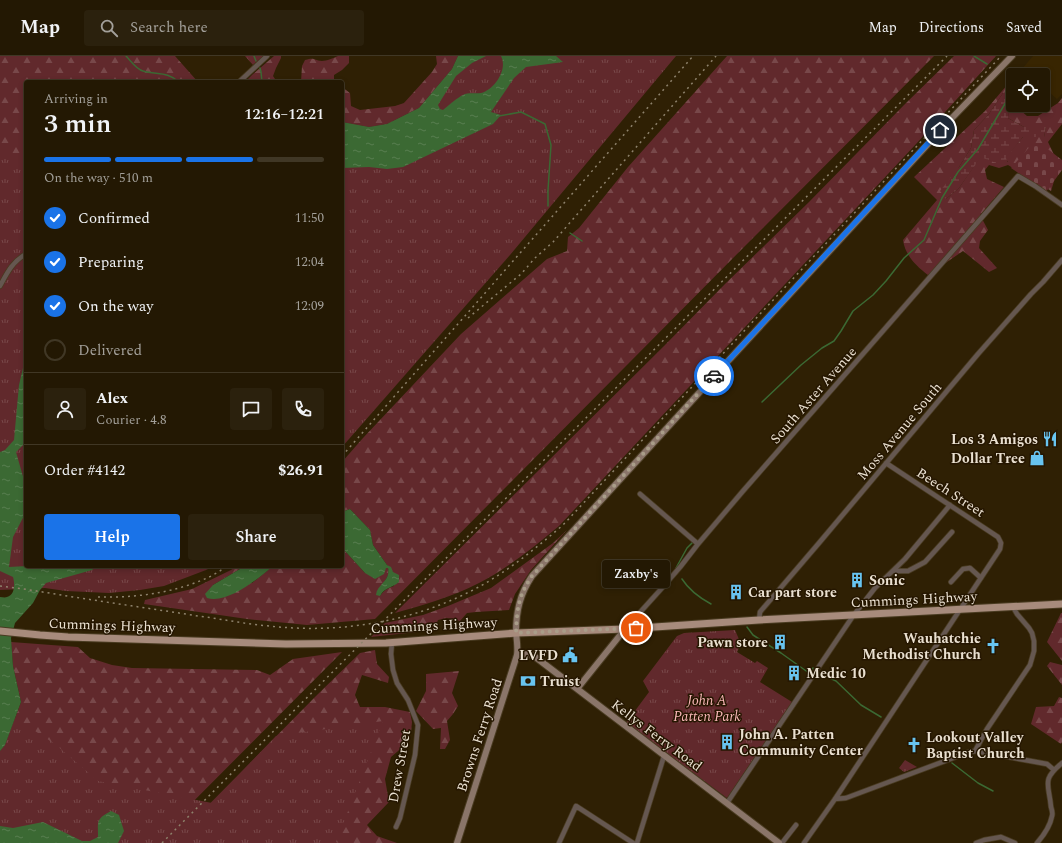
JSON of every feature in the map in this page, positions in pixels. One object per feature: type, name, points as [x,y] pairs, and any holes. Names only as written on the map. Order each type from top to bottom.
[{"type":"main road","name":"Cummings Highway","points":[[0,631],[40,636],[315,644],[392,642],[516,633],[625,629],[759,620],[1062,604]]},
{"type":"street","points":[[241,80],[268,56]]},
{"type":"street","name":"Browns Ferry Road","points":[[457,843],[517,655],[518,647],[516,633],[518,606],[526,585],[532,576],[950,119],[1012,56]]},
{"type":"street","name":"South Aster Avenue","points":[[625,629],[672,577],[698,544],[1018,176],[1036,186],[1062,205]]},
{"type":"street","points":[[0,286],[10,268],[24,255]]},
{"type":"street","name":"Moss Avenue South","points":[[759,620],[760,612],[978,354],[1062,260]]},
{"type":"street","name":"Beech Street","points":[[886,463],[998,537],[1001,543],[1000,549],[981,578]]},
{"type":"street","points":[[640,494],[698,544]]},
{"type":"street","points":[[727,803],[853,616],[875,588],[905,559],[950,505]]},
{"type":"street","points":[[893,570],[908,571],[925,562],[952,532]]},
{"type":"street","points":[[804,843],[835,799],[981,578],[970,568],[963,569],[951,582]]},
{"type":"street","points":[[975,752],[987,729],[1030,665],[1034,651],[1032,633],[1013,607]]},
{"type":"street","points":[[577,689],[625,629]]},
{"type":"street","name":"Drew Street","points":[[392,642],[391,654],[393,670],[397,683],[408,700],[418,725],[415,755],[400,818],[396,827]]},
{"type":"street","name":"Kellys Ferry Road","points":[[517,655],[529,654],[534,656],[664,756],[781,843]]},
{"type":"street","points":[[835,799],[846,798],[969,752],[1047,764],[1054,770]]},
{"type":"street","points":[[637,843],[664,756]]},
{"type":"street","points":[[1037,843],[1049,827],[1052,815],[1048,781],[1050,774],[1062,763]]},
{"type":"street","points":[[559,843],[576,806],[633,843]]},
{"type":"street","points":[[781,843],[796,825]]},
{"type":"street","points":[[976,843],[1001,837],[1015,843]]},
{"type":"shaded area","points":[[1033,56],[1062,56],[1062,94],[1057,99],[1050,93],[1050,68],[1023,68]]},
{"type":"green space","points":[[0,56],[175,56],[196,80],[24,80],[24,255],[0,290]]},
{"type":"green space","points":[[245,56],[263,56],[253,65]]},
{"type":"green space","points":[[274,56],[281,56],[273,76],[276,80],[247,80]]},
{"type":"green space","points":[[338,56],[349,56],[349,63],[334,75],[334,80],[301,80],[302,66],[305,60],[312,59],[324,61]]},
{"type":"green space","points":[[436,56],[458,56],[452,69],[419,108],[387,124],[369,127],[344,122],[344,88],[350,93],[351,106],[360,110],[395,106],[404,103],[432,72],[437,64]]},
{"type":"green space","points":[[458,56],[676,56],[510,255],[344,445],[344,122],[369,127],[387,124],[419,108],[452,69]]},
{"type":"green space","points":[[727,56],[934,56],[375,619],[307,625],[247,619],[144,604],[145,600],[192,589],[234,568],[242,568],[213,585],[252,583],[271,568],[344,568],[344,542],[345,551],[365,573],[388,568],[388,575],[380,596],[383,592],[394,586],[393,572],[373,545],[370,530],[350,509],[344,511],[344,460],[461,334],[547,259],[567,251],[568,237],[579,228],[628,167]]},
{"type":"green space","points":[[954,56],[996,56],[916,144],[559,526],[510,564],[479,583],[448,597],[395,613],[809,202]]},
{"type":"green space","points":[[1006,86],[1006,93],[1003,93],[989,114],[974,130],[971,148],[959,167],[946,199],[959,188],[981,156],[989,160],[1008,162],[1005,158],[1023,137],[1044,137],[1046,127],[1024,127],[1008,118],[1009,112],[1022,112],[1027,116],[1038,116],[1044,112],[1050,112],[1050,108],[1058,103],[1062,98],[1062,124],[1048,142],[1059,165],[1051,191],[1008,165],[999,168],[989,165],[985,170],[987,179],[1004,187],[980,215],[988,230],[980,241],[979,248],[997,268],[989,272],[963,251],[928,275],[919,268],[906,251],[903,240],[937,200],[914,177],[985,111]]},
{"type":"green space","points":[[1003,93],[1006,93],[1006,112],[1009,112],[1008,118],[1024,127],[1046,127],[1044,137],[1023,137],[1006,158],[1008,163],[1001,165],[981,157],[959,188],[946,199],[940,191],[959,167],[971,148],[974,130],[989,114]]},
{"type":"green space","points":[[1033,143],[1049,150],[1062,160],[1062,170],[1046,192],[1011,168]]},
{"type":"green space","points":[[0,150],[24,166],[24,568],[210,568],[164,586],[140,590],[109,593],[66,591],[45,588],[0,590]]},
{"type":"green space","points":[[567,530],[531,570],[515,594],[509,610],[467,613],[460,621],[447,618],[438,620],[434,630],[371,637],[385,623],[423,615],[491,588],[553,543]]},
{"type":"green space","points":[[1062,613],[1062,661],[1047,642]]},
{"type":"green space","name":"John A Patten Park","points":[[735,630],[741,644],[737,652],[755,663],[757,661],[768,668],[760,682],[792,702],[727,798],[626,723],[649,692],[643,681],[677,636],[684,633]]},
{"type":"green space","points":[[11,642],[78,647],[90,658],[112,665],[132,668],[257,670],[270,675],[293,659],[342,652],[152,843],[0,751],[5,745],[21,702],[13,666]]},
{"type":"green space","points":[[375,650],[377,664],[389,677],[388,683],[362,675],[355,695],[360,707],[385,707],[410,712],[412,722],[411,732],[404,746],[391,757],[385,779],[389,802],[367,825],[377,836],[397,843],[171,843],[360,653]]},
{"type":"green space","points":[[1050,662],[1062,665],[1062,685],[1047,666]]},
{"type":"green space","points":[[459,671],[452,693],[458,706],[447,721],[450,740],[445,749],[440,749],[441,728],[433,729],[416,711],[426,691],[426,674]]},
{"type":"green space","points":[[1059,697],[1062,698],[1061,744],[1031,724],[1036,707],[1054,706]]},
{"type":"green space","points":[[15,718],[55,744],[98,781],[212,803],[276,736],[383,721],[336,842],[338,843],[0,843],[0,751],[5,745]]},
{"type":"green space","points":[[905,760],[917,767],[904,772],[899,768]]},
{"type":"water","points":[[458,56],[486,56],[472,63],[456,76],[438,105],[440,109],[443,110],[463,95],[481,93],[491,87],[499,78],[503,67],[501,56],[556,56],[563,62],[526,67],[514,78],[491,112],[501,115],[493,124],[403,167],[387,169],[369,167],[344,168],[344,122],[369,127],[387,124],[419,108],[452,69]]},
{"type":"water","points":[[24,366],[24,444],[16,452],[24,480],[24,516],[13,537],[9,567],[94,568],[46,583],[40,590],[33,603],[15,623],[11,638],[13,666],[21,702],[5,745],[0,751],[0,597],[10,596],[12,594],[14,583],[13,577],[0,571],[0,452],[5,450],[14,440],[19,385]]},
{"type":"water","points":[[350,509],[370,530],[373,545],[387,565],[391,567],[393,572],[399,575],[399,582],[386,589],[380,596],[376,595],[377,591],[388,576],[388,568],[386,568],[384,574],[375,579],[365,573],[345,551],[344,511]]},
{"type":"water","points":[[242,568],[270,568],[242,589],[224,597],[215,599],[207,598],[205,594],[213,585]]},
{"type":"water","points":[[111,811],[119,815],[124,831],[118,843],[0,843],[0,826],[13,828],[43,822],[82,841],[90,841],[98,837],[98,824],[100,819]]},
{"type":"waterway","points":[[126,56],[140,70],[170,76],[176,80]]},
{"type":"waterway","points":[[254,56],[256,61]]},
{"type":"waterway","points":[[974,56],[987,64]]},
{"type":"waterway","points":[[260,68],[262,80]]},
{"type":"waterway","points":[[762,402],[801,365],[822,348],[834,341],[853,311],[873,295],[904,258],[924,240],[942,198],[958,172],[978,149],[1006,102]]},
{"type":"waterway","points":[[499,116],[521,112],[545,124],[551,145],[548,206]]},
{"type":"waterway","points":[[570,233],[582,241]]},
{"type":"waterway","points":[[676,568],[687,548],[693,542]]},
{"type":"waterway","points":[[682,579],[688,587],[711,604]]},
{"type":"waterway","points":[[747,627],[753,635],[809,673],[813,668]]},
{"type":"waterway","points":[[819,673],[836,681],[861,705],[881,717]]},
{"type":"waterway","points":[[952,763],[978,783],[993,791]]},
{"type":"railway","points":[[344,454],[693,56]]},
{"type":"railway","points":[[468,318],[521,274],[535,258],[553,242],[716,56]]},
{"type":"railway","points":[[162,843],[947,56]]},
{"type":"railway","points":[[0,586],[251,624],[296,628],[349,627],[375,623],[426,610],[475,589],[520,560],[563,525],[1001,56]]},
{"type":"railway","points":[[98,597],[126,597],[154,594],[194,583],[207,578],[225,568]]},
{"type":"way so far","points":[[636,628],[516,633],[518,606],[526,585],[532,576],[714,376]]},
{"type":"place","name":"Los 3 Amigos","points":[[1050,439]]},
{"type":"place","name":"Dollar Tree","points":[[1037,458]]},
{"type":"place","name":"Sonic","points":[[857,580]]},
{"type":"place","name":"Car part store","points":[[736,592]]},
{"type":"place","name":"Zaxby's","points":[[636,628]]},
{"type":"place","name":"Pawn store","points":[[780,642]]},
{"type":"place","name":"Wauhatchie Methodist Church","points":[[993,646]]},
{"type":"place","name":"LVFD","points":[[570,655]]},
{"type":"place","name":"Medic 10","points":[[794,673]]},
{"type":"place","name":"Truist","points":[[528,681]]},
{"type":"place","name":"John A. Patten Community Center","points":[[727,742]]},
{"type":"place","name":"Lookout Valley Baptist Church","points":[[914,745]]},
{"type":"route","points":[[714,376],[940,130]]}]
